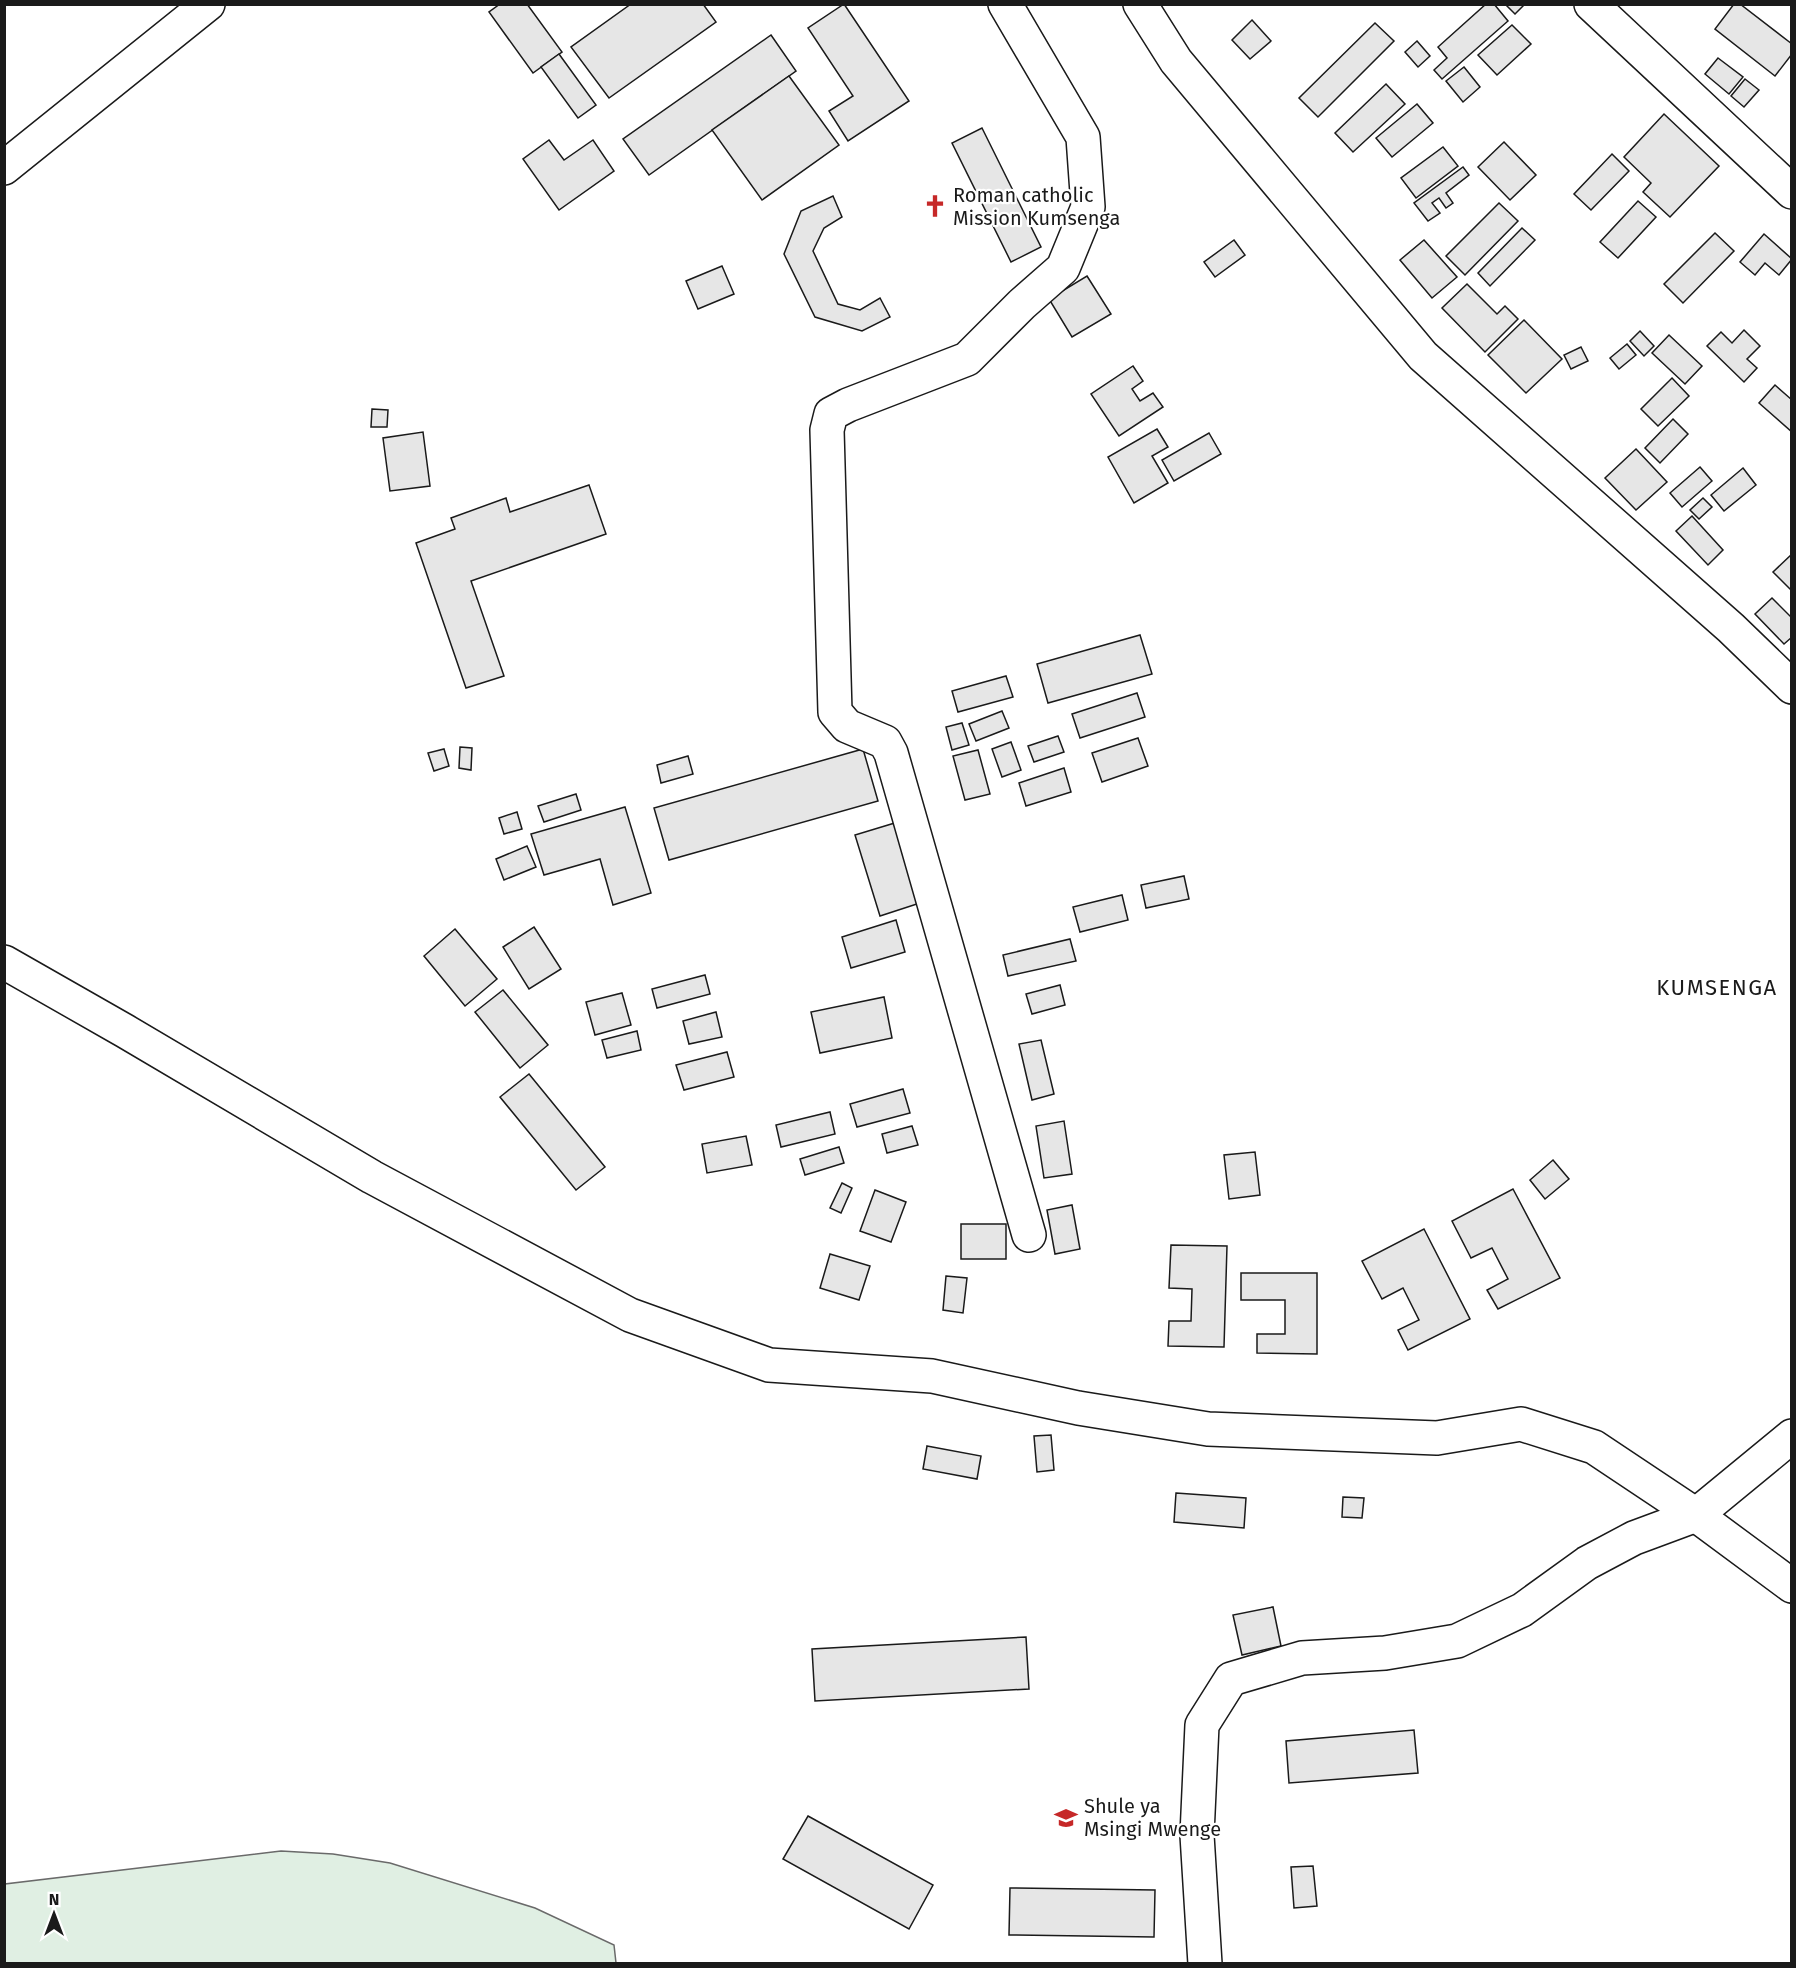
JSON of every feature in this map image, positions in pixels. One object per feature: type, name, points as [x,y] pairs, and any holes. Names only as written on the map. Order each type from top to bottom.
[{"type":"street","points":[[4,168],[208,4]]},
{"type":"street","points":[[1005,4],[1083,137],[1088,207],[1063,268],[1022,304],[967,360],[848,405],[831,414],[827,430],[835,712],[847,726],[885,742],[891,753],[1029,1235]]},
{"type":"street","points":[[1140,4],[1176,61],[1423,356],[1731,628],[1791,687]]},
{"type":"street","points":[[1591,4],[1791,192]]},
{"type":"street","points":[[4,962],[125,1030],[372,1177],[630,1315],[769,1365],[932,1376],[1078,1407],[1208,1429],[1437,1438],[1521,1424],[1594,1447],[1695,1515],[1791,1586]]},
{"type":"street","points":[[1205,1964],[1197,1835],[1202,1725],[1231,1679],[1302,1658],[1385,1653],[1457,1641],[1522,1610],[1587,1563],[1634,1538],[1695,1515],[1791,1436]]},
{"type":"green space","points":[[281,1851],[333,1854],[390,1863],[535,1908],[614,1945],[616,1963],[5,1963],[5,1884]]},
{"type":"building","points":[[500,4],[527,4],[562,52],[533,73],[489,12]]},
{"type":"building","points":[[631,4],[703,4],[716,22],[609,98],[571,47]]},
{"type":"building","points":[[844,4],[909,101],[848,141],[829,111],[853,96],[808,28]]},
{"type":"building","points":[[1486,4],[1494,4],[1508,21],[1442,79],[1434,70],[1447,58],[1438,47]]},
{"type":"building","points":[[1505,4],[1525,4],[1515,14]]},
{"type":"building","points":[[1734,4],[1740,4],[1792,44],[1792,54],[1775,76],[1715,29]]},
{"type":"building","points":[[1252,20],[1271,41],[1250,59],[1232,40]]},
{"type":"building","points":[[1375,23],[1394,41],[1318,117],[1299,98]]},
{"type":"building","points":[[1512,25],[1531,44],[1497,75],[1478,55]]},
{"type":"building","points":[[771,35],[796,71],[649,175],[623,139]]},
{"type":"building","points":[[1417,41],[1430,56],[1418,67],[1405,52]]},
{"type":"building","points":[[559,54],[596,105],[578,118],[541,67]]},
{"type":"building","points":[[1718,58],[1743,77],[1729,94],[1705,74]]},
{"type":"building","points":[[1464,67],[1480,87],[1463,102],[1446,81]]},
{"type":"building","points":[[789,76],[839,145],[762,200],[712,130]]},
{"type":"building","points":[[1745,79],[1759,90],[1744,107],[1731,96]]},
{"type":"building","points":[[1386,84],[1405,104],[1353,152],[1335,133]]},
{"type":"building","points":[[1417,104],[1433,123],[1392,157],[1376,138]]},
{"type":"building","points":[[1664,114],[1719,166],[1670,217],[1643,192],[1651,183],[1624,157]]},
{"type":"building","points":[[982,128],[1041,247],[1011,262],[952,143]]},
{"type":"building","points":[[549,140],[564,160],[593,140],[614,171],[559,210],[523,159]]},
{"type":"building","points":[[1504,142],[1536,175],[1510,200],[1478,167]]},
{"type":"building","points":[[1443,147],[1458,166],[1416,198],[1401,178]]},
{"type":"building","points":[[1612,154],[1629,171],[1591,210],[1574,194]]},
{"type":"building","points":[[1463,167],[1469,175],[1446,193],[1453,203],[1446,208],[1439,198],[1432,203],[1440,213],[1428,221],[1414,203]]},
{"type":"building","points":[[833,196],[842,217],[824,228],[813,251],[838,304],[860,310],[880,298],[890,317],[862,331],[815,317],[784,254],[801,211]]},
{"type":"building","points":[[1638,201],[1656,217],[1618,258],[1600,242]]},
{"type":"building","points":[[1499,203],[1518,221],[1465,275],[1446,256]]},
{"type":"building","points":[[1522,228],[1535,240],[1490,286],[1478,273]]},
{"type":"building","points":[[1715,233],[1734,251],[1683,303],[1664,284]]},
{"type":"building","points":[[1764,234],[1792,259],[1779,275],[1765,263],[1755,275],[1740,262]]},
{"type":"building","points":[[1234,240],[1245,255],[1215,277],[1204,262]]},
{"type":"building","points":[[1424,240],[1457,277],[1432,298],[1400,260]]},
{"type":"building","points":[[722,266],[734,294],[698,309],[686,281]]},
{"type":"building","points":[[1087,276],[1111,314],[1072,337],[1049,299]]},
{"type":"building","points":[[1467,284],[1497,314],[1505,306],[1518,319],[1485,352],[1442,308]]},
{"type":"building","points":[[1524,320],[1562,359],[1526,393],[1488,355]]},
{"type":"building","points":[[1744,330],[1760,346],[1747,359],[1757,368],[1744,382],[1707,346],[1721,332],[1732,343]]},
{"type":"building","points":[[1640,331],[1654,346],[1644,356],[1630,341]]},
{"type":"building","points":[[1669,335],[1702,366],[1685,384],[1652,353]]},
{"type":"building","points":[[1627,344],[1636,355],[1619,369],[1610,358]]},
{"type":"building","points":[[1581,347],[1588,361],[1571,369],[1564,355]]},
{"type":"building","points":[[1133,366],[1143,381],[1132,389],[1140,401],[1153,393],[1163,407],[1119,436],[1091,394]]},
{"type":"building","points":[[1672,378],[1689,396],[1658,426],[1641,409]]},
{"type":"building","points":[[1775,385],[1792,400],[1792,432],[1759,403]]},
{"type":"building","points":[[372,409],[388,410],[387,427],[371,427]]},
{"type":"building","points":[[1673,419],[1688,434],[1660,463],[1645,448]]},
{"type":"building","points":[[1157,429],[1168,447],[1152,456],[1168,483],[1134,503],[1108,457]]},
{"type":"building","points":[[423,432],[430,486],[390,491],[383,438]]},
{"type":"building","points":[[1209,433],[1221,454],[1174,481],[1162,460]]},
{"type":"building","points":[[1636,449],[1667,482],[1636,510],[1605,478]]},
{"type":"building","points":[[1700,467],[1712,481],[1682,507],[1670,493]]},
{"type":"building","points":[[1743,468],[1756,485],[1724,511],[1711,495]]},
{"type":"building","points":[[589,485],[606,534],[471,581],[504,676],[466,688],[416,543],[455,529],[451,518],[506,498],[510,512]]},
{"type":"building","points":[[1703,498],[1712,507],[1699,519],[1690,510]]},
{"type":"building","points":[[1692,516],[1723,550],[1708,565],[1676,531]]},
{"type":"building","points":[[1792,554],[1792,591],[1773,572]]},
{"type":"building","points":[[1772,598],[1792,618],[1792,637],[1784,644],[1755,614]]},
{"type":"building","points":[[1140,635],[1152,674],[1048,703],[1037,664]]},
{"type":"building","points":[[1006,676],[1013,697],[958,712],[952,691]]},
{"type":"building","points":[[1137,693],[1145,717],[1080,738],[1072,714]]},
{"type":"building","points":[[1002,711],[1009,728],[976,741],[969,724]]},
{"type":"building","points":[[962,723],[969,745],[952,750],[946,727]]},
{"type":"building","points":[[1058,736],[1064,752],[1034,762],[1028,746]]},
{"type":"building","points":[[1138,738],[1148,766],[1102,782],[1092,753]]},
{"type":"building","points":[[1011,742],[1021,770],[1002,777],[992,749]]},
{"type":"building","points":[[460,747],[472,748],[471,770],[459,768]]},
{"type":"building","points":[[444,749],[449,766],[434,771],[428,753]]},
{"type":"building","points":[[863,749],[878,801],[669,860],[654,808]]},
{"type":"building","points":[[978,750],[990,794],[965,800],[953,756]]},
{"type":"building","points":[[688,756],[693,774],[661,783],[657,765]]},
{"type":"building","points":[[1064,768],[1071,792],[1026,806],[1019,783]]},
{"type":"building","points":[[576,794],[581,810],[544,822],[538,806]]},
{"type":"building","points":[[625,807],[651,893],[613,905],[600,859],[544,875],[531,834]]},
{"type":"building","points":[[517,812],[522,829],[504,834],[499,818]]},
{"type":"building","points":[[898,822],[923,902],[880,916],[855,835]]},
{"type":"building","points":[[527,846],[536,867],[504,880],[496,859]]},
{"type":"building","points":[[1184,876],[1189,899],[1146,908],[1141,885]]},
{"type":"building","points":[[1122,895],[1128,920],[1080,932],[1073,907]]},
{"type":"building","points":[[896,920],[905,952],[851,968],[842,937]]},
{"type":"building","points":[[534,927],[561,969],[529,989],[503,947]]},
{"type":"building","points":[[455,929],[497,979],[465,1006],[424,956]]},
{"type":"building","points":[[1070,939],[1076,961],[1008,976],[1003,955]]},
{"type":"building","points":[[705,975],[710,994],[657,1008],[652,989]]},
{"type":"building","points":[[1060,985],[1065,1005],[1032,1014],[1026,994]]},
{"type":"building","points":[[503,990],[548,1045],[520,1068],[475,1012]]},
{"type":"building","points":[[622,993],[631,1025],[595,1035],[586,1002]]},
{"type":"building","points":[[884,997],[892,1038],[820,1053],[811,1012]]},
{"type":"building","points":[[716,1012],[722,1037],[689,1044],[683,1021]]},
{"type":"building","points":[[637,1031],[641,1050],[607,1058],[602,1040]]},
{"type":"building","points":[[1041,1040],[1054,1094],[1032,1100],[1019,1044]]},
{"type":"building","points":[[727,1052],[734,1077],[684,1090],[676,1065]]},
{"type":"building","points":[[529,1074],[605,1167],[576,1190],[500,1097]]},
{"type":"building","points":[[903,1089],[910,1113],[857,1127],[850,1104]]},
{"type":"building","points":[[830,1112],[835,1134],[781,1147],[776,1125]]},
{"type":"building","points":[[1064,1121],[1072,1174],[1044,1178],[1036,1126]]},
{"type":"building","points":[[912,1126],[918,1145],[887,1153],[882,1134]]},
{"type":"building","points":[[746,1136],[752,1165],[707,1173],[702,1144]]},
{"type":"building","points":[[839,1147],[844,1163],[805,1175],[800,1159]]},
{"type":"building","points":[[1255,1152],[1260,1195],[1229,1199],[1224,1155]]},
{"type":"building","points":[[1553,1160],[1569,1179],[1545,1199],[1530,1180]]},
{"type":"building","points":[[842,1183],[852,1188],[841,1213],[830,1208]]},
{"type":"building","points":[[1513,1189],[1560,1278],[1498,1309],[1487,1290],[1508,1279],[1492,1248],[1471,1258],[1452,1221]]},
{"type":"building","points":[[875,1190],[906,1202],[891,1242],[860,1231]]},
{"type":"building","points":[[1072,1205],[1080,1249],[1055,1254],[1047,1210]]},
{"type":"building","points":[[961,1224],[1006,1224],[1006,1259],[961,1259]]},
{"type":"building","points":[[1424,1229],[1470,1319],[1408,1350],[1398,1330],[1419,1320],[1403,1288],[1382,1299],[1362,1261]]},
{"type":"building","points":[[1171,1245],[1227,1246],[1224,1347],[1168,1346],[1169,1321],[1191,1321],[1192,1289],[1169,1288]]},
{"type":"building","points":[[830,1254],[870,1266],[859,1300],[820,1288]]},
{"type":"building","points":[[1241,1273],[1317,1273],[1317,1354],[1257,1353],[1257,1334],[1285,1334],[1285,1300],[1241,1300]]},
{"type":"building","points":[[946,1276],[967,1278],[963,1313],[943,1310]]},
{"type":"building","points":[[1051,1435],[1054,1470],[1037,1472],[1034,1436]]},
{"type":"building","points":[[927,1446],[981,1456],[977,1479],[923,1469]]},
{"type":"building","points":[[1176,1493],[1246,1498],[1244,1528],[1174,1522]]},
{"type":"building","points":[[1343,1497],[1364,1498],[1362,1518],[1342,1517]]},
{"type":"building","points":[[1273,1607],[1281,1646],[1242,1655],[1233,1615]]},
{"type":"building","points":[[1026,1637],[1029,1689],[815,1701],[812,1649]]},
{"type":"building","points":[[1414,1730],[1418,1773],[1289,1783],[1286,1741]]},
{"type":"building","points":[[808,1816],[933,1885],[909,1929],[783,1859]]},
{"type":"building","points":[[1313,1866],[1317,1906],[1294,1908],[1291,1867]]},
{"type":"building","points":[[1010,1888],[1155,1890],[1154,1937],[1009,1935]]},
{"type":"place","name":"Roman catholic Mission Kumsenga","points":[[935,206]]},
{"type":"place","name":"Shule ya Msingi Mwenge","points":[[1066,1818]]},
{"type":"district","name":"KUMSENGA","points":[[1717,987]]}]
